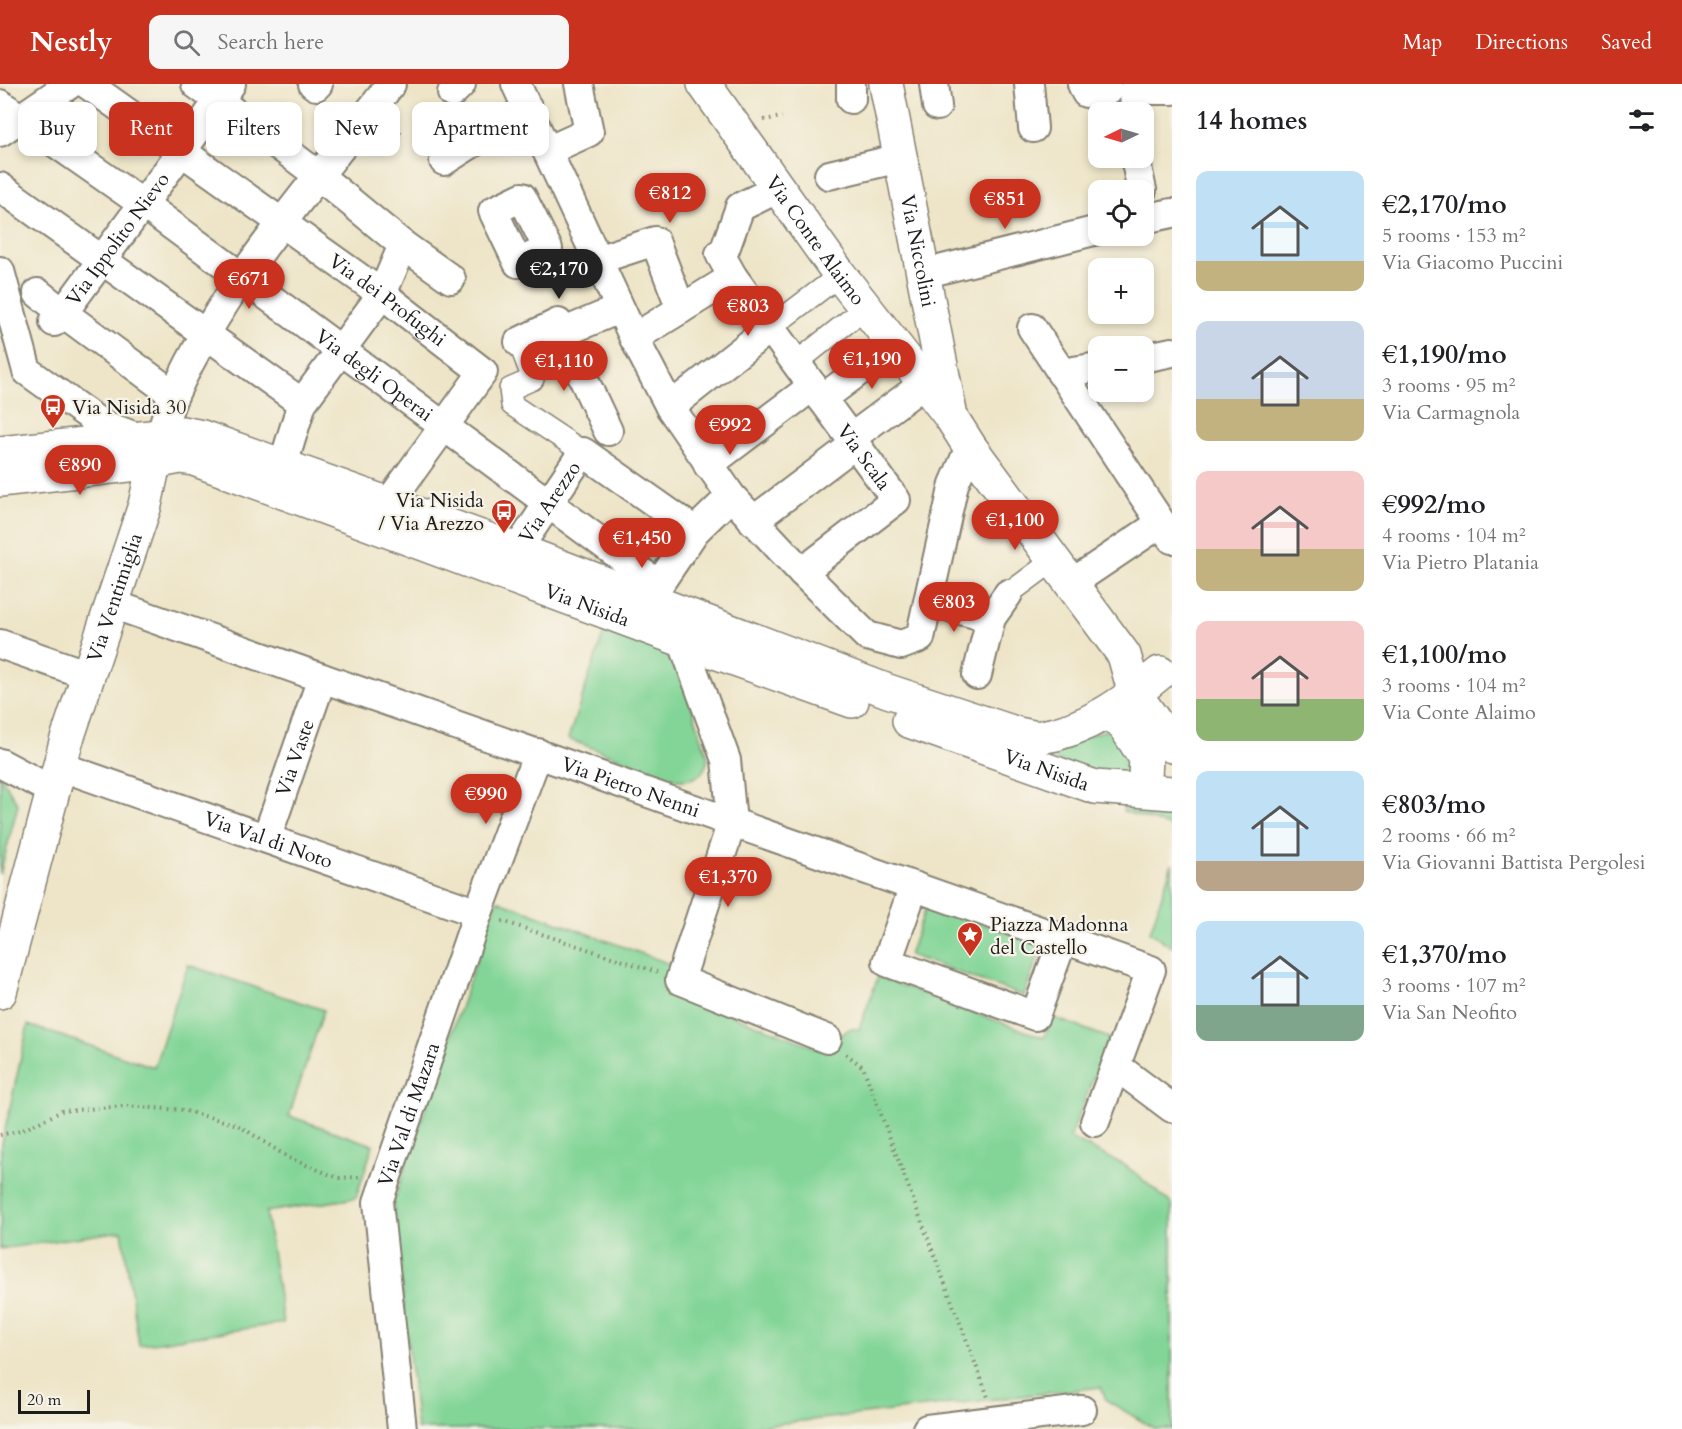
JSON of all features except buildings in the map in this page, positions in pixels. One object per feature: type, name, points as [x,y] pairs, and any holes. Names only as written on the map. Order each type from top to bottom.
[{"type":"main road","name":"Via Conte Alaimo","points":[[704,84],[840,275],[951,417],[970,447],[1124,655]]},
{"type":"main road","name":"Via Niccolini","points":[[886,84],[951,417]]},
{"type":"main road","name":"Via Nisida","points":[[0,480],[151,445],[182,433],[202,437],[517,550],[654,592],[888,691],[1018,734],[1039,738],[1079,726],[1106,713],[1168,676]]},
{"type":"main road","name":"Via Nisida","points":[[0,453],[151,445],[180,458],[194,459],[682,640],[1095,787],[1146,786]]},
{"type":"main road","name":"Via Ventimiglia","points":[[1,979],[56,778],[145,505],[151,445]]},
{"type":"main road","points":[[1124,655],[1168,676]]},
{"type":"main road","points":[[1124,655],[1135,694],[1172,746]]},
{"type":"main road","points":[[1106,713],[1122,722],[1146,758],[1146,786]]},
{"type":"main road","points":[[1146,786],[1172,757]]},
{"type":"street","points":[[6,118],[70,84]]},
{"type":"street","name":"Via dei Profughi","points":[[87,84],[112,102]]},
{"type":"street","points":[[313,84],[316,87],[318,84]]},
{"type":"street","name":"Via Ventimiglia","points":[[151,445],[205,333],[318,175],[391,84]]},
{"type":"street","points":[[549,151],[589,132],[579,84]]},
{"type":"street","points":[[1029,84],[1033,128]]},
{"type":"street","points":[[215,89],[404,245],[451,279]]},
{"type":"street","name":"Via Ippolito Nievo","points":[[194,128],[215,89]]},
{"type":"street","points":[[1135,102],[1134,90],[1172,90]]},
{"type":"street","points":[[444,161],[522,96]]},
{"type":"street","name":"Via degli Operai","points":[[6,118],[142,204],[549,503],[654,592]]},
{"type":"street","points":[[549,153],[568,200],[634,338],[670,407],[708,465],[753,521],[867,636],[901,645],[920,638],[954,484],[970,447]]},
{"type":"street","name":"Via Ippolito Nievo","points":[[174,395],[58,317],[178,156]]},
{"type":"street","name":"Via dei Profughi","points":[[187,156],[382,294],[483,372],[443,426]]},
{"type":"street","points":[[829,175],[900,158]]},
{"type":"street","points":[[0,186],[302,404]]},
{"type":"street","name":"Via Scala","points":[[779,188],[740,207],[720,254],[733,277],[896,500],[802,572]]},
{"type":"street","points":[[532,218],[568,200]]},
{"type":"street","points":[[923,274],[1088,233]]},
{"type":"street","points":[[597,260],[663,238],[681,309]]},
{"type":"street","points":[[283,465],[302,404],[382,294],[404,245]]},
{"type":"street","points":[[0,271],[27,371],[102,424],[151,445]]},
{"type":"street","points":[[670,407],[840,275]]},
{"type":"street","points":[[634,338],[733,277]]},
{"type":"street","points":[[38,293],[58,317]]},
{"type":"street","points":[[795,363],[865,308]]},
{"type":"street","points":[[562,333],[620,309]]},
{"type":"street","points":[[608,431],[558,323],[519,342],[534,379],[510,390],[512,405],[695,531]]},
{"type":"street","points":[[977,675],[991,618],[1008,594],[1063,571],[1166,521],[1032,328]]},
{"type":"street","points":[[708,465],[895,344]]},
{"type":"street","points":[[1154,356],[1172,352]]},
{"type":"street","points":[[1062,374],[1088,368]]},
{"type":"street","points":[[753,521],[925,383]]},
{"type":"street","points":[[388,504],[443,426]]},
{"type":"street","name":"Via Arezzo","points":[[517,550],[583,452]]},
{"type":"street","points":[[654,592],[695,531],[731,496]]},
{"type":"street","points":[[929,602],[991,618]]},
{"type":"street","name":"Via Pietro Nenni","points":[[112,604],[1151,970],[1116,1066]]},
{"type":"street","points":[[682,640],[726,760],[732,822],[680,980],[827,1039]]},
{"type":"street","points":[[0,644],[88,675]]},
{"type":"street","name":"Via Vaste","points":[[267,837],[322,678]]},
{"type":"street","name":"Via Val di Mazara","points":[[402,1429],[378,1202],[478,913],[538,753]]},
{"type":"street","name":"Via Val di Noto","points":[[0,763],[267,837],[478,913]]},
{"type":"street","points":[[914,886],[887,962],[1035,1016],[1063,939]]},
{"type":"street","points":[[1095,1122],[1116,1066],[1172,1108]]},
{"type":"street","points":[[927,1429],[1082,1410]]},
{"type":"path","points":[[478,913],[680,980]]},
{"type":"path","points":[[827,1039],[863,1067],[997,1421]]},
{"type":"path","points":[[0,1135],[23,1130],[62,1111],[125,1106],[182,1110],[238,1125],[289,1158],[338,1178],[387,1174]]},
{"type":"green space","points":[[605,629],[675,656],[708,757],[705,768],[699,775],[690,779],[678,780],[568,739]]},
{"type":"green space","points":[[1114,728],[1135,771],[1124,774],[1100,774],[1043,755],[1045,748]]},
{"type":"green space","points":[[0,774],[18,805],[0,874]]},
{"type":"green space","points":[[1125,804],[1172,807],[1172,827],[1123,811]]},
{"type":"green space","points":[[1172,864],[1172,947],[1150,932]]},
{"type":"green space","points":[[497,900],[670,964],[663,989],[823,1050],[849,1029],[859,1029],[878,977],[1044,1038],[1052,1017],[1109,1038],[1070,1138],[1126,1166],[1172,1204],[1172,1429],[1155,1429],[1106,1400],[1101,1387],[732,1429],[417,1429],[393,1204]]},
{"type":"green space","points":[[927,904],[1042,945],[1024,996],[909,955]]},
{"type":"green space","points":[[188,965],[324,1010],[289,1116],[373,1145],[356,1198],[266,1212],[283,1323],[139,1345],[122,1231],[0,1249],[1,1148],[28,1025],[154,1067]]},
{"type":"place","name":"Via Nisida 30","points":[[53,430]]},
{"type":"place","name":"Via Nisida / Via Arezzo","points":[[504,535]]},
{"type":"place","name":"Piazza Madonna del Castello","points":[[970,958]]}]
